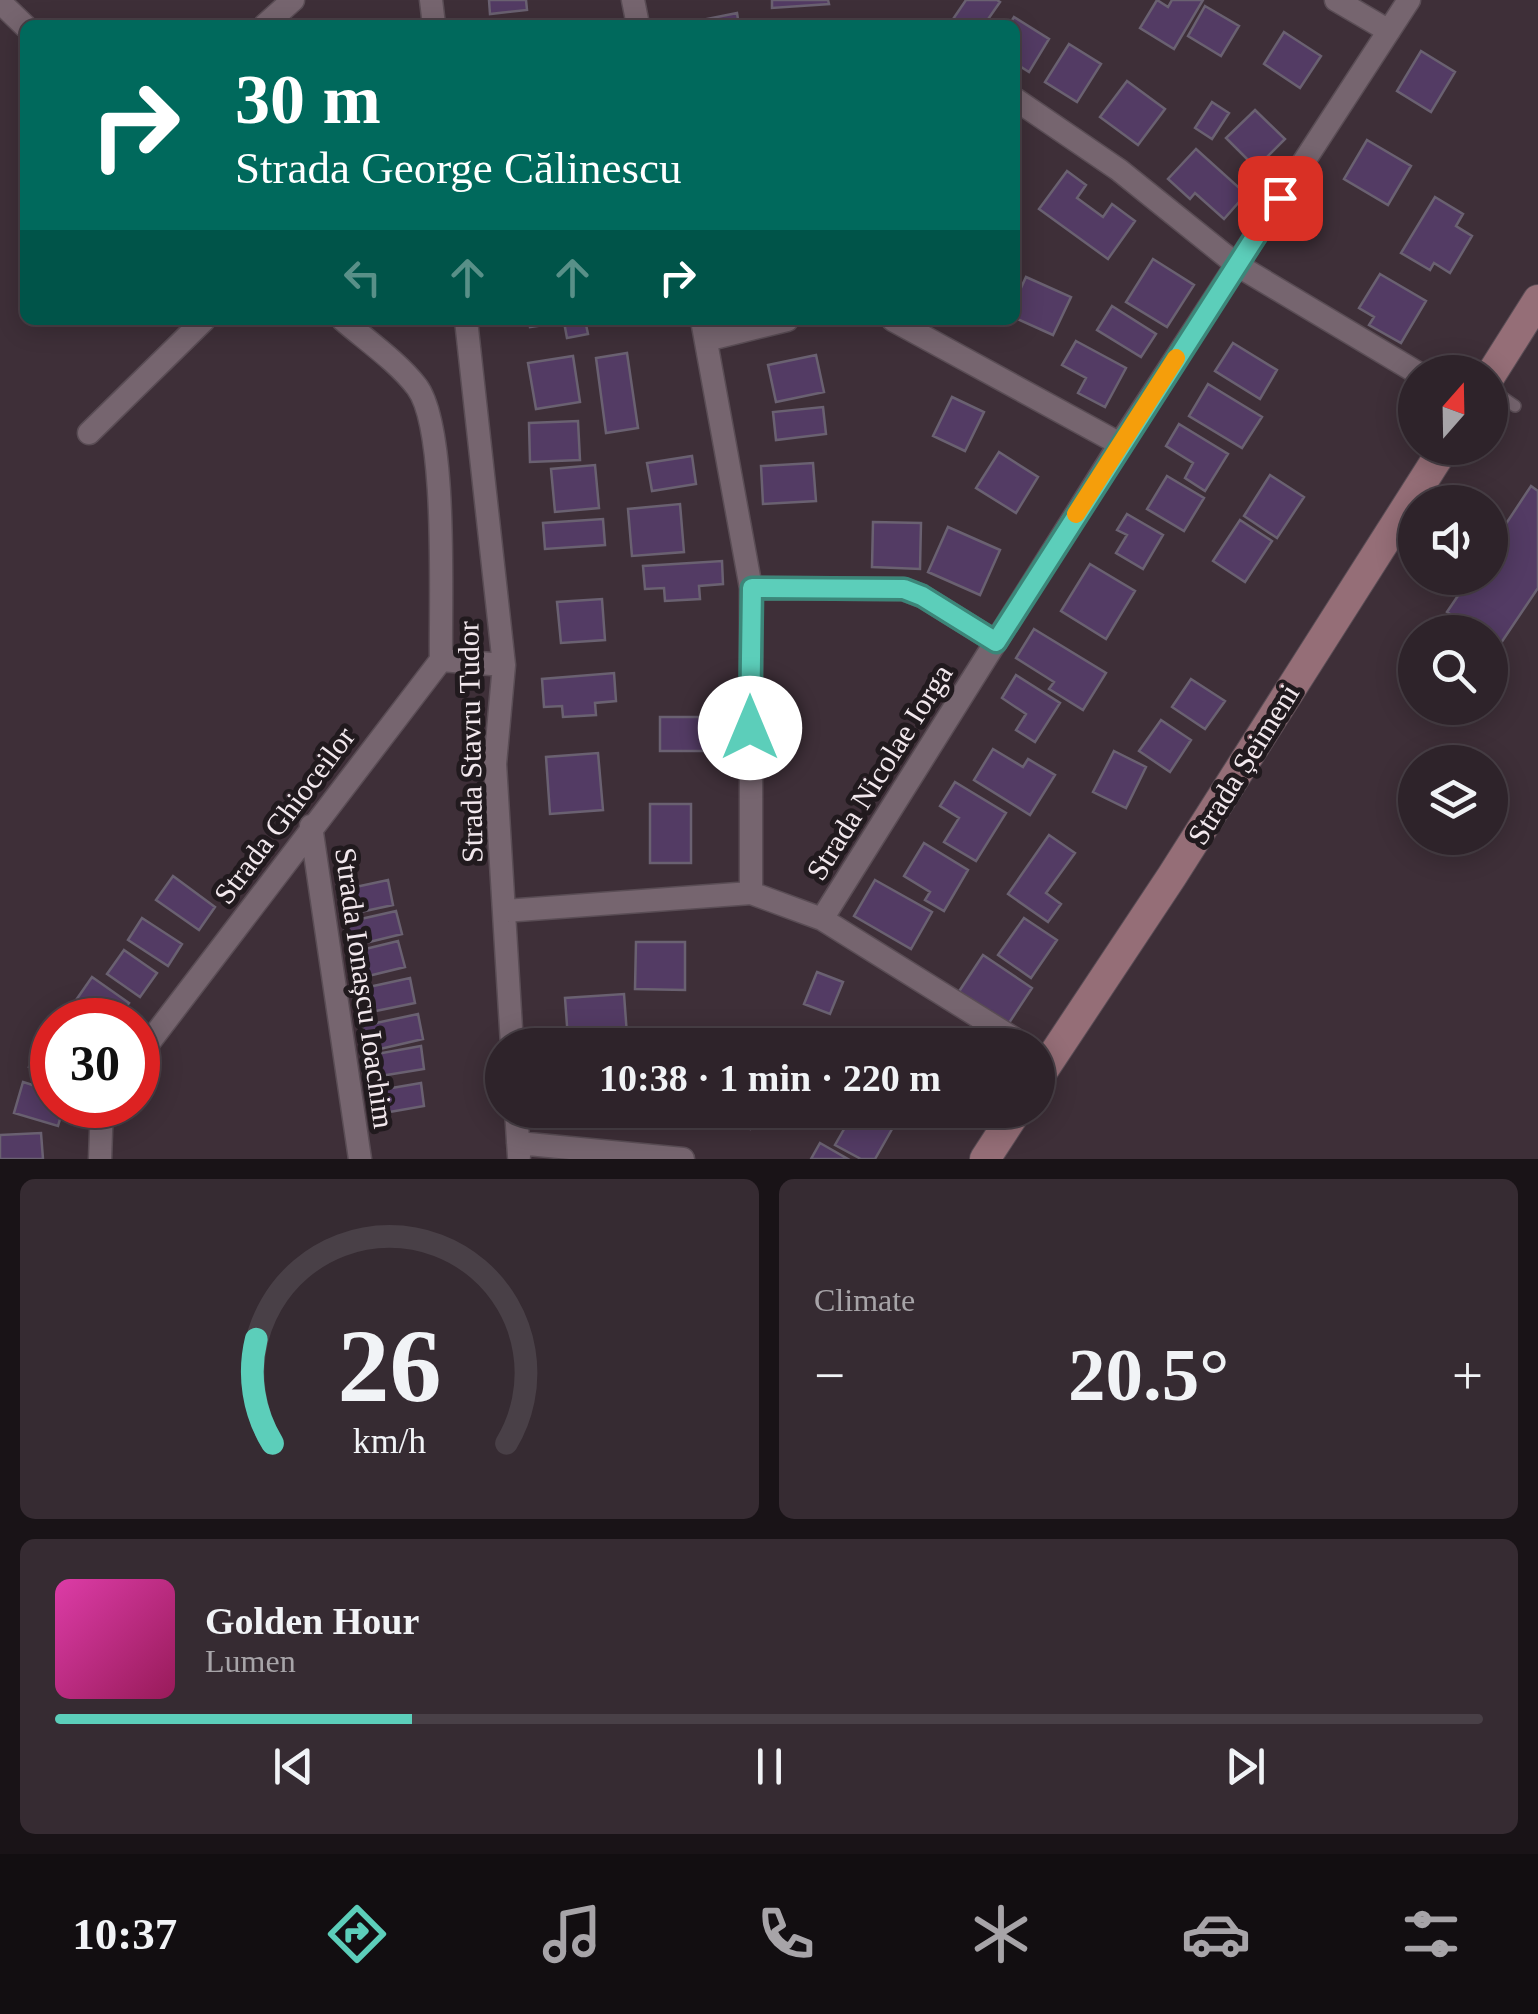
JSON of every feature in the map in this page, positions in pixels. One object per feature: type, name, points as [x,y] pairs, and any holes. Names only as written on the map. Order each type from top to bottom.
[{"type":"main road","points":[[1503,355],[1538,300]]},
{"type":"main road","name":"Strada Șeimeni","points":[[1055,1035],[1172,876],[1433,465]]},
{"type":"main road","points":[[985,1159],[1005,1128]]},
{"type":"street","points":[[271,20],[293,0]]},
{"type":"street","points":[[1336,0],[1389,31]]},
{"type":"street","name":"Strada Nicolae Iorga","points":[[822,920],[1120,444],[1410,0]]},
{"type":"street","points":[[0,2],[20,21]]},
{"type":"street","points":[[1020,102],[1119,170],[1237,265],[1398,361]]},
{"type":"street","points":[[89,433],[199,325]]},
{"type":"street","points":[[349,325],[418,388],[432,428],[438,502],[441,660],[504,665]]},
{"type":"street","name":"Strada Stavru Tudor","points":[[467,325],[504,665],[495,764],[511,1028]]},
{"type":"street","points":[[746,325],[704,330],[752,588],[751,892]]},
{"type":"street","points":[[902,325],[1120,444]]},
{"type":"street","points":[[752,588],[904,589],[996,642]]},
{"type":"street","name":"Strada Ghioceilor","points":[[160,1028],[441,660]]},
{"type":"street","name":"Strada Ionașcu Ioachim","points":[[311,826],[360,1159]]},
{"type":"street","points":[[504,911],[751,892],[822,920],[989,1028]]},
{"type":"street","points":[[100,1159],[101,1128]]},
{"type":"street","points":[[519,1151],[683,1159]]},
{"type":"lane","points":[[1508,401],[1515,406]]},
{"type":"building","points":[[489,0],[526,0],[527,10],[490,14]]},
{"type":"building","points":[[772,0],[828,0],[829,4],[772,8]]},
{"type":"building","points":[[966,0],[1000,2],[987,20],[952,20]]},
{"type":"building","points":[[1157,0],[1168,7],[1172,0],[1203,0],[1174,49],[1140,28]]},
{"type":"building","points":[[1205,6],[1239,26],[1221,56],[1188,36]]},
{"type":"building","points":[[737,13],[738,20],[702,20]]},
{"type":"building","points":[[1020,21],[1049,39],[1029,72],[1020,66]]},
{"type":"building","points":[[1284,32],[1321,56],[1300,88],[1264,64]]},
{"type":"building","points":[[1069,44],[1101,64],[1077,102],[1045,82]]},
{"type":"building","points":[[1421,51],[1455,72],[1431,112],[1397,91]]},
{"type":"building","points":[[1127,81],[1165,109],[1138,145],[1100,117]]},
{"type":"building","points":[[1212,102],[1229,113],[1212,139],[1195,128]]},
{"type":"building","points":[[1255,110],[1285,139],[1256,168],[1226,138]]},
{"type":"building","points":[[1367,140],[1411,166],[1388,205],[1344,179]]},
{"type":"building","points":[[1196,149],[1246,194],[1224,219],[1195,193],[1190,199],[1168,179]]},
{"type":"building","points":[[1067,171],[1086,185],[1077,198],[1103,217],[1112,204],[1135,221],[1108,259],[1039,209]]},
{"type":"building","points":[[1435,197],[1463,214],[1456,226],[1472,236],[1450,273],[1434,263],[1430,270],[1401,253]]},
{"type":"building","points":[[1153,259],[1194,285],[1167,327],[1126,302]]},
{"type":"building","points":[[1380,274],[1426,301],[1401,343],[1369,325],[1374,317],[1359,308]]},
{"type":"building","points":[[1026,277],[1071,297],[1053,335],[1020,320],[1020,290]]},
{"type":"building","points":[[1112,306],[1156,334],[1141,357],[1097,330]]},
{"type":"building","points":[[565,325],[586,325],[588,334],[567,338]]},
{"type":"building","points":[[1076,341],[1126,368],[1105,407],[1078,393],[1086,378],[1062,365]]},
{"type":"building","points":[[1233,343],[1277,370],[1260,399],[1215,371]]},
{"type":"building","points":[[627,353],[638,428],[606,433],[596,358]]},
{"type":"building","points":[[816,355],[824,392],[776,402],[768,365]]},
{"type":"building","points":[[573,356],[580,402],[536,409],[528,363]]},
{"type":"building","points":[[1208,384],[1262,417],[1242,448],[1189,416]]},
{"type":"building","points":[[952,397],[984,412],[965,451],[933,436]]},
{"type":"building","points":[[823,407],[826,434],[776,440],[773,412]]},
{"type":"building","points":[[578,421],[580,460],[530,462],[529,423]]},
{"type":"building","points":[[1179,424],[1228,454],[1205,491],[1185,478],[1193,463],[1166,446]]},
{"type":"building","points":[[999,452],[1038,477],[1016,513],[976,488]]},
{"type":"building","points":[[692,456],[696,484],[652,491],[647,463]]},
{"type":"building","points":[[813,463],[816,501],[763,504],[761,466]]},
{"type":"building","points":[[595,465],[599,508],[555,512],[551,469]]},
{"type":"building","points":[[1270,475],[1304,497],[1277,538],[1244,516]]},
{"type":"building","points":[[1167,476],[1204,498],[1184,531],[1147,509]]},
{"type":"building","points":[[1531,486],[1538,491],[1538,588],[1508,633],[1508,615],[1447,612],[1458,595],[1508,595],[1508,521]]},
{"type":"building","points":[[680,504],[684,552],[632,556],[628,509]]},
{"type":"building","points":[[1127,514],[1163,535],[1143,569],[1116,553],[1127,535],[1117,530]]},
{"type":"building","points":[[603,519],[605,545],[545,549],[543,523]]},
{"type":"building","points":[[1240,520],[1272,541],[1245,582],[1213,561]]},
{"type":"building","points":[[873,522],[921,523],[920,569],[872,567]]},
{"type":"building","points":[[948,527],[1000,550],[980,595],[928,572]]},
{"type":"building","points":[[722,561],[723,584],[699,586],[700,599],[665,601],[664,588],[645,589],[643,566]]},
{"type":"building","points":[[1090,564],[1135,591],[1106,639],[1061,611]]},
{"type":"building","points":[[602,599],[605,640],[561,643],[557,602]]},
{"type":"building","points":[[1034,629],[1106,673],[1083,710],[1049,689],[1054,682],[1016,658]]},
{"type":"building","points":[[614,673],[616,701],[595,703],[596,715],[563,717],[562,706],[544,707],[542,679]]},
{"type":"building","points":[[1016,675],[1060,703],[1035,742],[1016,730],[1026,714],[1002,698]]},
{"type":"building","points":[[1191,679],[1225,701],[1205,729],[1172,707]]},
{"type":"building","points":[[660,717],[705,717],[705,751],[660,751]]},
{"type":"building","points":[[1161,720],[1191,740],[1170,772],[1139,751]]},
{"type":"building","points":[[993,749],[1023,767],[1028,759],[1055,775],[1030,815],[974,780]]},
{"type":"building","points":[[1114,751],[1146,767],[1126,808],[1093,792]]},
{"type":"building","points":[[598,753],[603,810],[550,814],[546,757]]},
{"type":"building","points":[[955,782],[1006,813],[976,861],[944,842],[959,818],[940,806]]},
{"type":"building","points":[[650,804],[691,804],[691,863],[650,863]]},
{"type":"building","points":[[1049,835],[1075,853],[1046,893],[1061,904],[1048,922],[1008,894]]},
{"type":"building","points":[[924,843],[968,870],[944,911],[925,900],[930,892],[904,876]]},
{"type":"building","points":[[173,876],[215,907],[199,930],[156,900]]},
{"type":"building","points":[[388,880],[393,905],[342,916],[337,891]]},
{"type":"building","points":[[875,880],[932,912],[911,949],[854,916]]},
{"type":"building","points":[[396,911],[402,934],[349,947],[343,923]]},
{"type":"building","points":[[142,918],[182,944],[168,966],[128,940]]},
{"type":"building","points":[[1024,918],[1057,940],[1031,978],[998,955]]},
{"type":"building","points":[[398,941],[405,967],[356,979],[349,953]]},
{"type":"building","points":[[636,942],[685,942],[685,990],[635,989]]},
{"type":"building","points":[[124,950],[157,973],[140,997],[107,974]]},
{"type":"building","points":[[983,955],[1032,988],[1007,1026],[958,993]]},
{"type":"building","points":[[817,972],[843,982],[830,1014],[804,1004]]},
{"type":"building","points":[[92,977],[122,998],[77,998]]},
{"type":"building","points":[[410,978],[415,1003],[361,1014],[355,990]]},
{"type":"building","points":[[624,994],[626,1028],[567,1028],[565,998]]},
{"type":"building","points":[[418,1014],[423,1039],[367,1052],[362,1026]]},
{"type":"building","points":[[421,1046],[424,1069],[374,1077],[371,1055]]},
{"type":"building","points":[[23,1082],[30,1084],[30,1118],[14,1113]]},
{"type":"building","points":[[421,1083],[424,1106],[378,1114],[374,1091]]},
{"type":"building","points":[[845,1128],[893,1128],[875,1159],[861,1159],[835,1145]]},
{"type":"building","points":[[41,1133],[43,1159],[0,1159],[0,1135]]},
{"type":"building","points":[[820,1143],[848,1159],[811,1159]]},
{"type":"slow traffic","points":[[1076,514],[1176,358]]},
{"type":"route","points":[[750,728],[752,588],[904,589],[996,642],[1280,198]]}]
